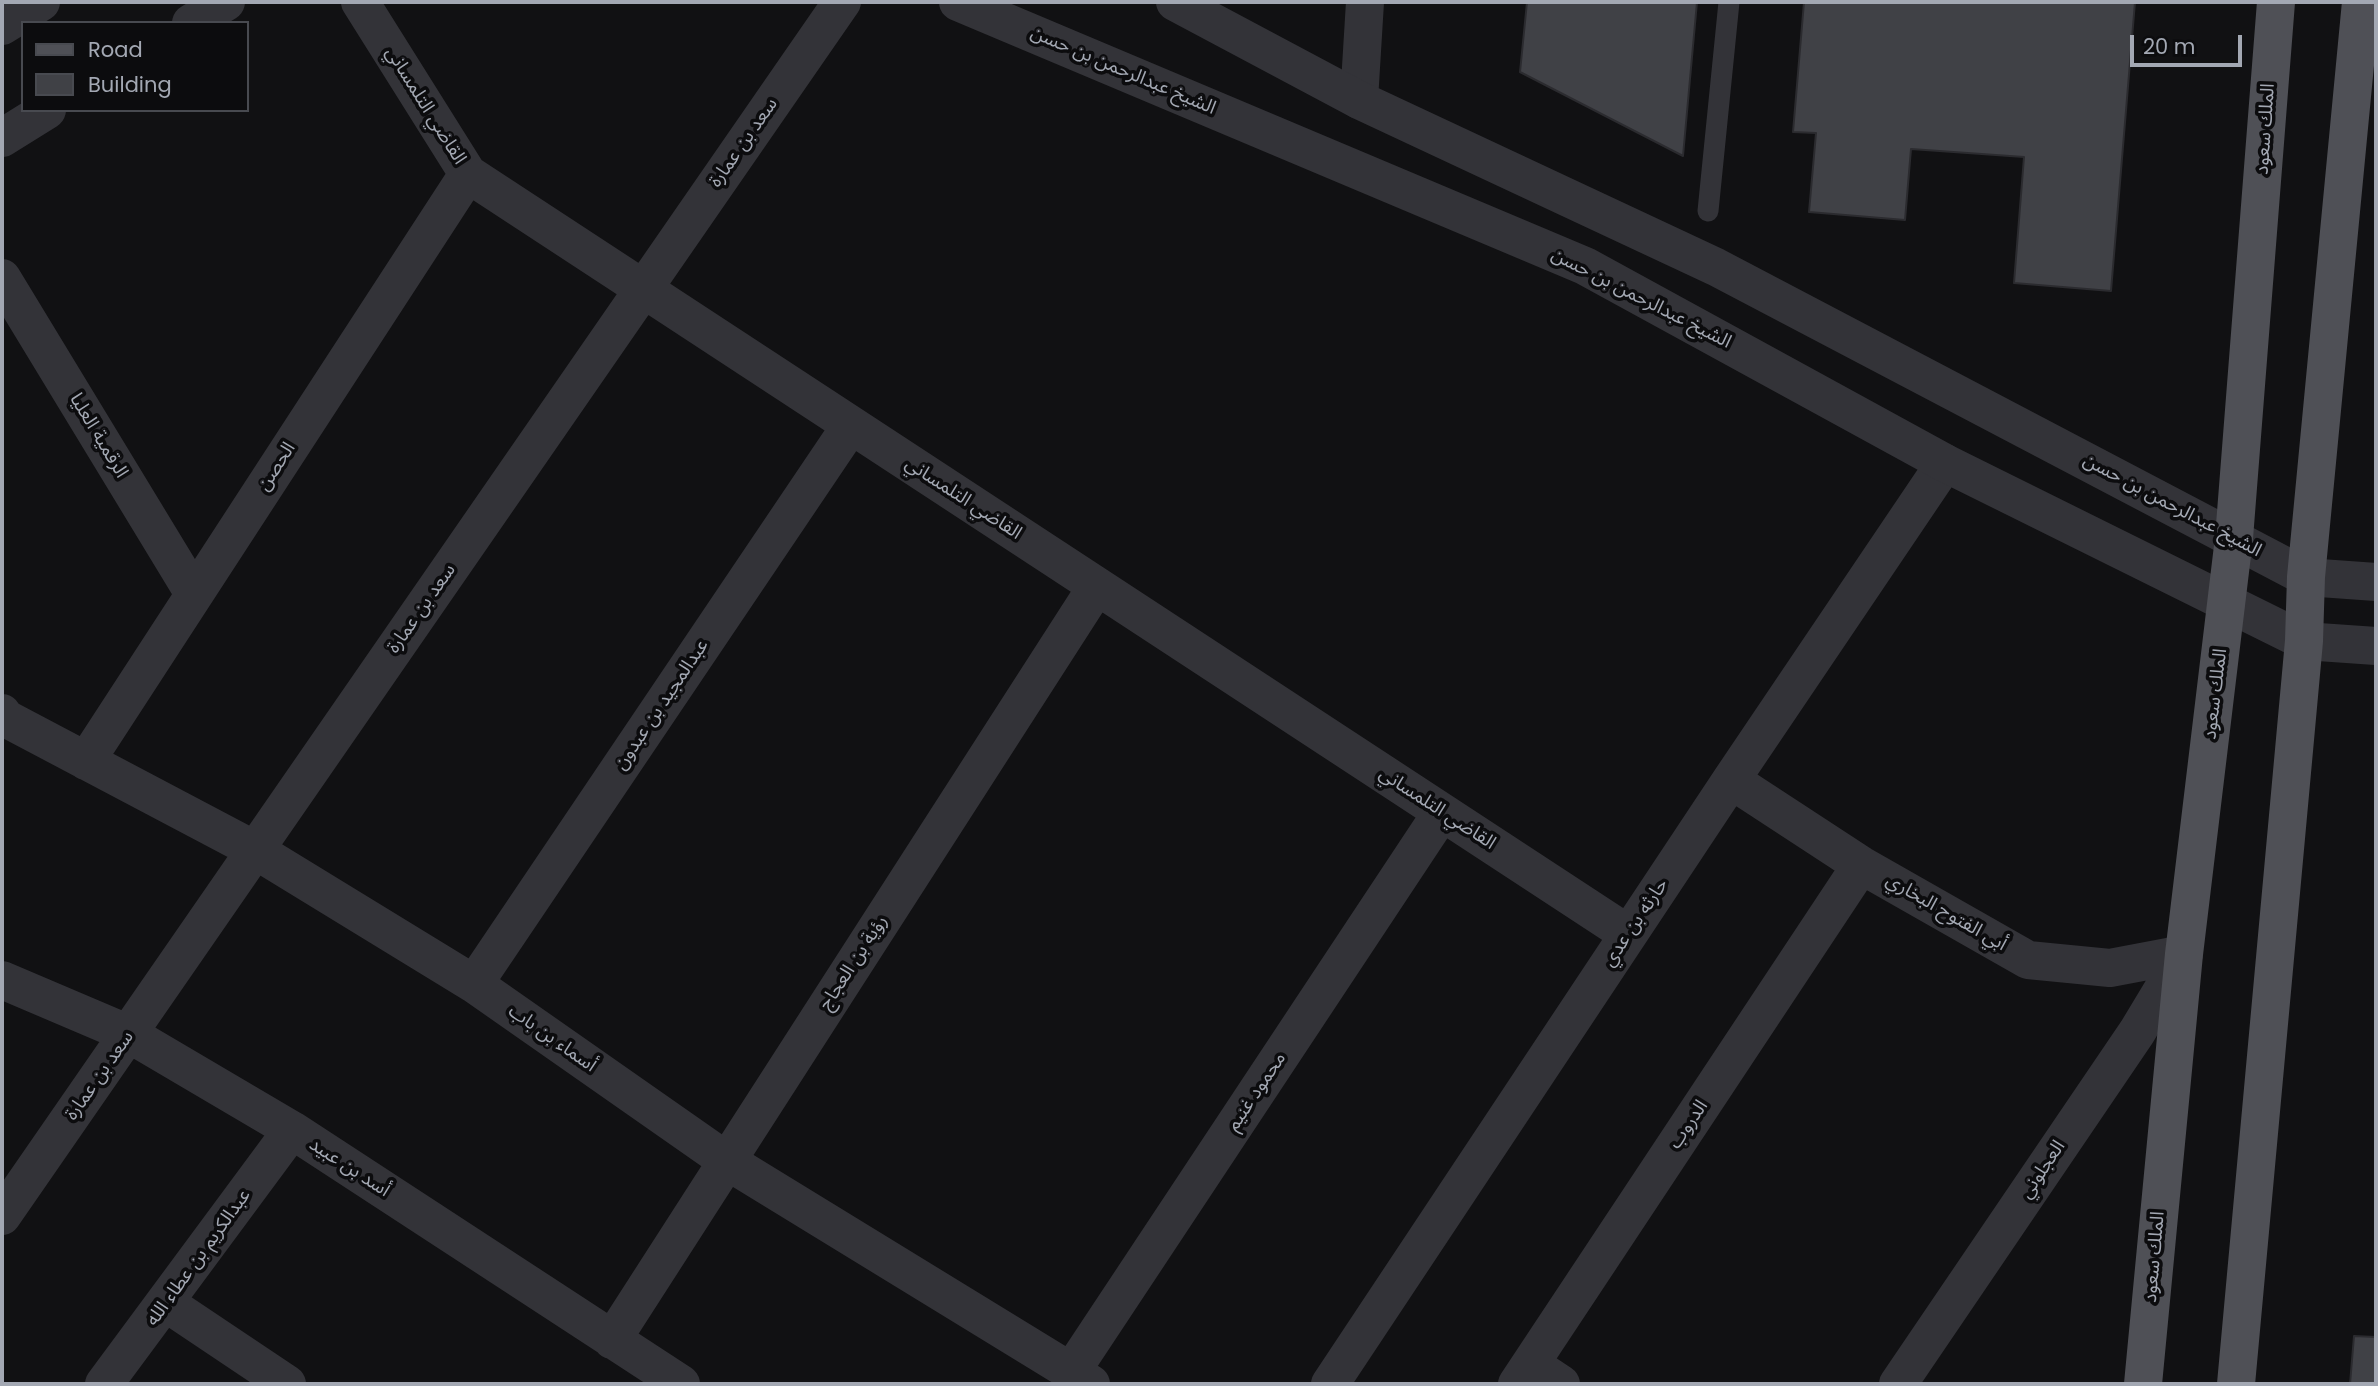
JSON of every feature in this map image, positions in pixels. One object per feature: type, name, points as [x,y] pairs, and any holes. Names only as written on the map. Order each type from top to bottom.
[{"type":"main road","name":"الملك سعود","points":[[2143,1384],[2185,954],[2228,604],[2276,2]]},
{"type":"main road","points":[[2236,1384],[2304,641],[2306,577],[2361,2]]},
{"type":"street","points":[[2,26],[41,2]]},
{"type":"street","points":[[194,21],[226,2]]},
{"type":"street","name":"القاضي التلمساني","points":[[360,2],[468,174],[1628,934]]},
{"type":"street","name":"سعد بن عمارة","points":[[2,1216],[842,2]]},
{"type":"street","name":"الشيخ عبدالرحمن بن حسن","points":[[958,2],[1586,266],[1945,463],[2304,641]]},
{"type":"street","name":"الشيخ عبدالرحمن بن حسن","points":[[1175,2],[1359,100],[1716,267],[2306,577]]},
{"type":"street","points":[[1359,100],[1365,2]]},
{"type":"street","points":[[2,138],[44,112]]},
{"type":"street","name":"الحصن","points":[[86,761],[468,174]]},
{"type":"street","name":"الرقمية العليا","points":[[2,278],[194,594]]},
{"type":"street","name":"عبدالمجيد بن عبدون","points":[[474,984],[851,425]]},
{"type":"street","name":"حارثه بن عدي","points":[[1330,1384],[1945,463]]},
{"type":"street","points":[[2306,577],[2376,582]]},
{"type":"street","name":"رؤية بن العجاج","points":[[612,1340],[1097,586]]},
{"type":"street","points":[[2304,641],[2376,646]]},
{"type":"street","name":"أسماء بن باب","points":[[2,713],[5,718],[255,850],[474,984],[727,1161],[1081,1378]]},
{"type":"street","name":"أبي الفتوح البخاري","points":[[1731,780],[1861,865],[2028,960],[2110,968],[2185,954]]},
{"type":"street","name":"محمود غنيم","points":[[1081,1378],[1443,812]]},
{"type":"street","name":"الدروب","points":[[1536,1378],[1861,865]]},
{"type":"street","name":"العجلوني","points":[[1898,1384],[2137,1032],[2185,954]]},
{"type":"street","name":"أسد بن عبيد","points":[[2,980],[130,1034],[292,1130],[681,1384]]},
{"type":"street","name":"عبدالكريم بن عطاء الله","points":[[104,1384],[292,1130]]},
{"type":"street","points":[[166,1303],[287,1384]]},
{"type":"lane","points":[[1708,211],[1729,2]]},
{"type":"building","points":[[1527,2],[1697,2],[1683,156],[1520,72]]},
{"type":"building","points":[[1804,2],[2135,2],[2111,291],[2014,283],[2024,157],[1911,149],[1905,220],[1809,212],[1816,133],[1793,132]]},
{"type":"building","points":[[2354,1336],[2376,1337],[2376,1384],[2350,1384]]}]
